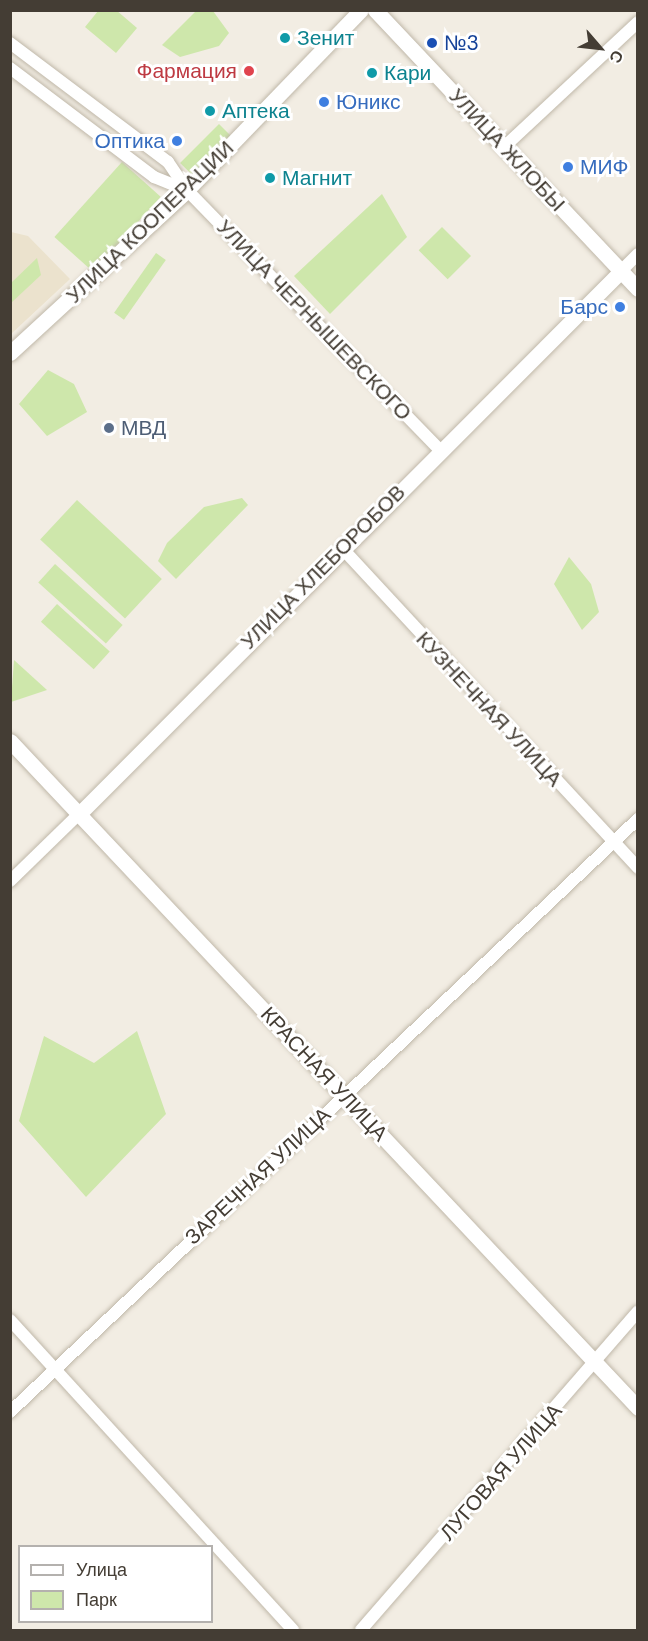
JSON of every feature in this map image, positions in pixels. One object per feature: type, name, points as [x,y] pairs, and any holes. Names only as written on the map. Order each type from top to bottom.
[{"type":"street","name":"УЛИЦА КООПЕРАЦИИ","points":[[10,353],[187,190],[361,10]]},
{"type":"street","name":"УЛИЦА ЖЛОБЫ","points":[[375,10],[638,289]]},
{"type":"street","points":[[504,147],[638,22]]},
{"type":"street","name":"УЛИЦА ЧЕРНЫШЕВСКОГО","points":[[10,43],[168,162],[187,190],[440,450]]},
{"type":"street","name":"УЛИЦА ЧЕРНЫШЕВСКОГО","points":[[10,68],[154,177],[187,190]]},
{"type":"street","name":"УЛИЦА ХЛЕБОРОБОВ","points":[[10,881],[638,254]]},
{"type":"street","name":"КУЗНЕЧНАЯ УЛИЦА","points":[[342,548],[638,868]]},
{"type":"street","name":"КРАСНАЯ УЛИЦА","points":[[10,741],[81,812],[638,1408]]},
{"type":"street","name":"ЗАРЕЧНАЯ УЛИЦА","points":[[10,1412],[53,1368],[638,819]]},
{"type":"street","name":"ЛУГОВАЯ УЛИЦА","points":[[361,1630],[596,1365],[638,1311]]},
{"type":"street","points":[[10,1320],[293,1630]]},
{"type":"shaded area","points":[[11,232],[28,236],[70,279],[11,334]]},
{"type":"green space","points":[[116,10],[137,28],[116,53],[85,27],[98,11]]},
{"type":"green space","points":[[196,11],[213,11],[229,33],[219,46],[180,57],[162,45]]},
{"type":"green space","points":[[219,124],[232,137],[193,176],[180,163]]},
{"type":"green space","points":[[122,162],[161,197],[93,272],[54,237]]},
{"type":"green space","points":[[382,194],[407,237],[330,314],[294,276]]},
{"type":"green space","points":[[442,227],[471,256],[448,279],[419,250]]},
{"type":"green space","points":[[156,253],[166,260],[124,320],[114,313]]},
{"type":"green space","points":[[37,258],[41,275],[11,303],[11,283]]},
{"type":"green space","points":[[48,370],[74,384],[87,412],[47,436],[19,404]]},
{"type":"green space","points":[[242,498],[248,505],[176,579],[158,561],[167,543],[204,507]]},
{"type":"green space","points":[[77,500],[162,579],[125,619],[40,539]]},
{"type":"green space","points":[[569,557],[591,584],[599,612],[582,630],[554,584]]},
{"type":"green space","points":[[55,564],[123,625],[106,643],[38,583]]},
{"type":"green space","points":[[57,604],[110,652],[94,669],[41,622]]},
{"type":"green space","points":[[14,660],[47,690],[11,702]]},
{"type":"green space","points":[[137,1031],[166,1114],[86,1197],[19,1121],[44,1036],[94,1063]]},
{"type":"place","name":"Зенит","points":[[285,38]]},
{"type":"place","name":"№3","points":[[432,43]]},
{"type":"place","name":"Фармация","points":[[249,71]]},
{"type":"place","name":"Кари","points":[[372,73]]},
{"type":"place","name":"Юникс","points":[[324,102]]},
{"type":"place","name":"Аптека","points":[[210,111]]},
{"type":"place","name":"Оптика","points":[[177,141]]},
{"type":"place","name":"МИФ","points":[[568,167]]},
{"type":"place","name":"Магнит","points":[[270,178]]},
{"type":"place","name":"Барс","points":[[620,307]]},
{"type":"place","name":"МВД","points":[[109,428]]}]
